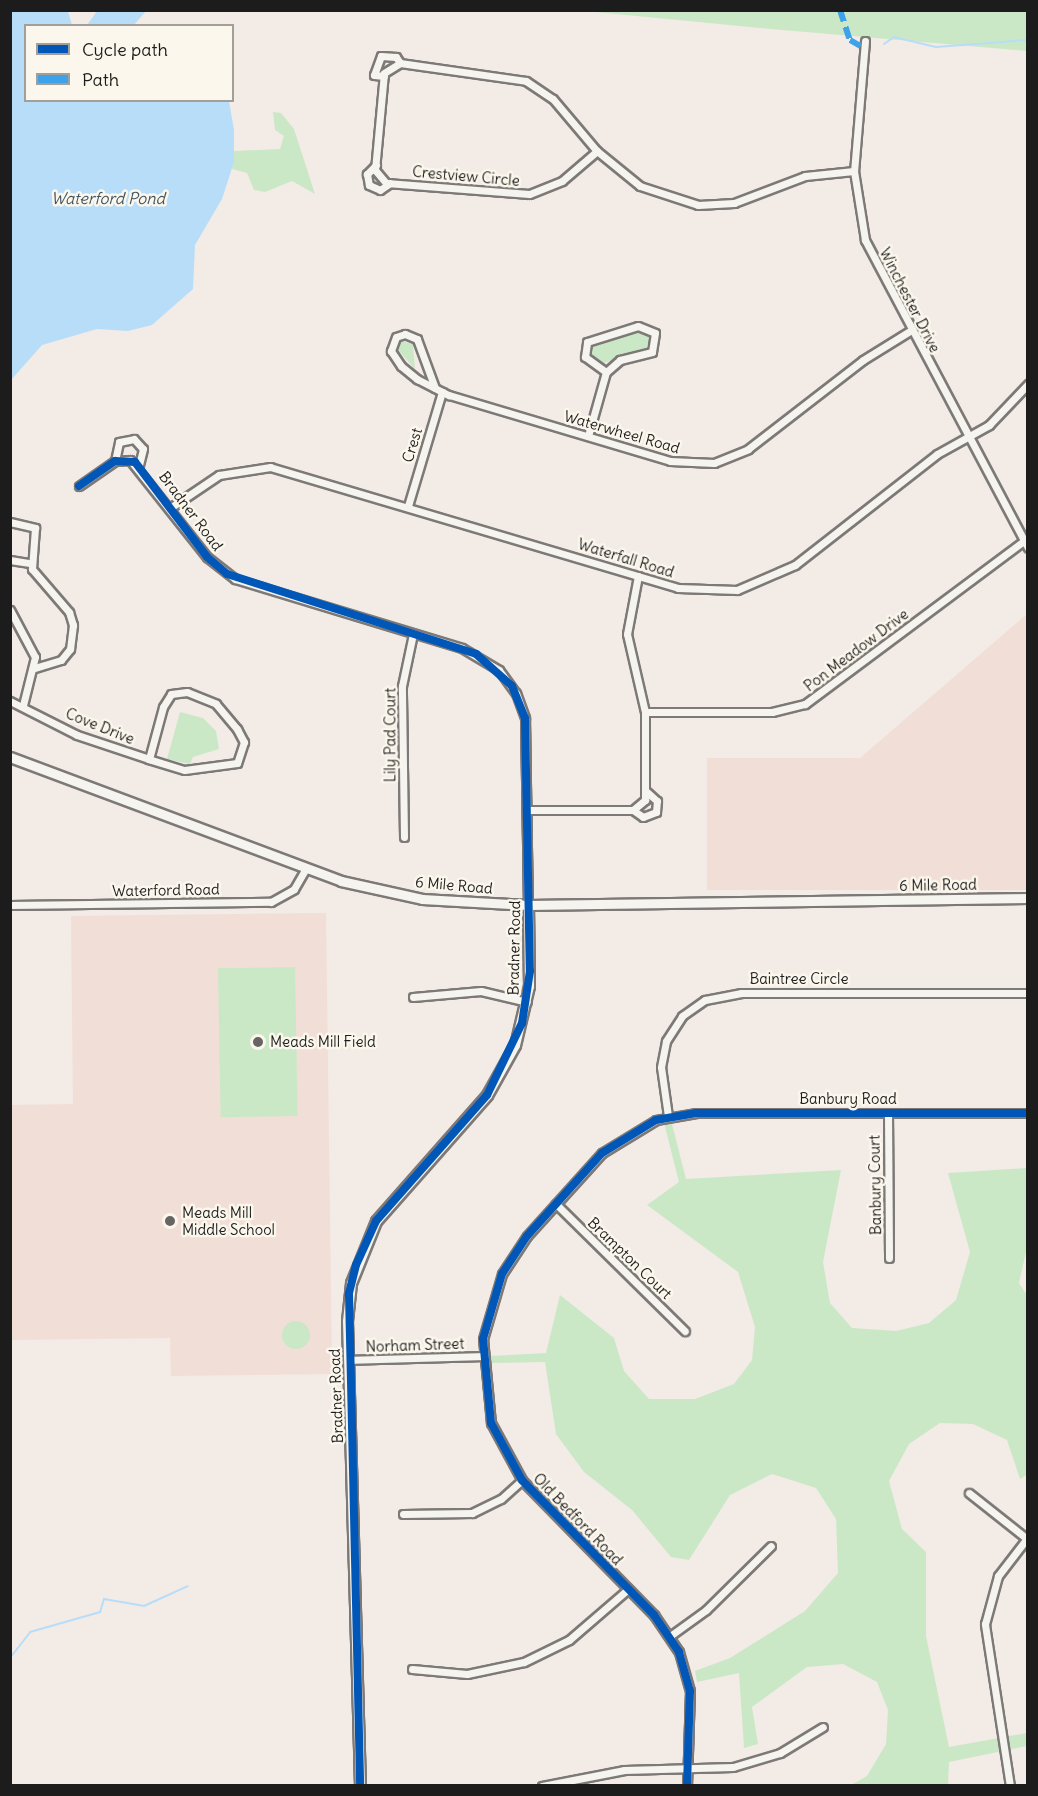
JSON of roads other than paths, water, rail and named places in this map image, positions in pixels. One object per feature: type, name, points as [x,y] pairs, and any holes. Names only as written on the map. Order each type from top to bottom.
[{"type":"street","name":"Winchester Drive","points":[[865,41],[854,171],[865,240],[966,438],[1026,543]]},
{"type":"street","name":"Crestview Circle","points":[[597,151],[562,181],[529,194],[390,183],[379,177],[376,165],[384,76],[374,75],[381,56],[396,57],[400,63],[495,73],[526,81],[554,99],[597,151],[640,186],[699,205],[734,203],[806,177],[854,171]]},
{"type":"street","points":[[384,76],[400,63]]},
{"type":"street","name":"Crestview Circle","points":[[376,165],[367,174],[369,185],[380,190],[390,183]]},
{"type":"street","points":[[588,436],[606,372],[620,360],[652,352],[653,329],[639,327],[586,342],[585,357],[606,372]]},
{"type":"street","name":"Waterwheel Road","points":[[439,390],[417,339],[405,334],[396,337],[390,346],[394,358],[439,390],[679,463],[722,461],[748,449],[863,360],[910,331]]},
{"type":"street","name":"Waterfall Road","points":[[170,508],[219,475],[258,466],[408,506],[638,576],[704,592],[764,582],[966,438],[999,418],[1028,384]]},
{"type":"street","name":"Crest","points":[[408,506],[439,390]]},
{"type":"street","name":"Bradner Road","points":[[79,486],[115,461],[120,442],[134,439],[143,449],[139,465]]},
{"type":"street","name":"Bradner Road","points":[[115,461],[139,465],[207,557],[235,579],[476,654],[512,686],[525,718],[528,810],[527,1002],[515,1045],[495,1084],[388,1204],[368,1237],[349,1294],[348,1360],[360,1785]]},
{"type":"street","points":[[10,522],[34,528],[30,563],[73,625],[65,655],[34,668]]},
{"type":"street","name":"Pon Meadow Drive","points":[[645,712],[772,712],[806,704],[1026,543]]},
{"type":"street","points":[[10,560],[30,563]]},
{"type":"street","points":[[633,810],[648,792],[645,712],[627,634],[638,576]]},
{"type":"street","points":[[10,610],[30,639],[34,668],[23,705]]},
{"type":"street","name":"Lily Pad Court","points":[[404,837],[402,686],[413,634]]},
{"type":"street","name":"Cove Drive","points":[[10,701],[23,705],[77,735],[148,759],[184,770],[222,768],[237,763],[244,742],[216,704],[179,693],[163,706],[148,759]]},
{"type":"street","name":"6 Mile Road","points":[[10,757],[306,868],[404,896],[528,905],[1028,898]]},
{"type":"street","points":[[528,810],[633,810],[643,817],[656,812],[657,801],[648,792]]},
{"type":"street","name":"Waterford Road","points":[[10,904],[271,902],[294,889],[306,868]]},
{"type":"street","points":[[413,997],[481,991],[527,1002]]},
{"type":"street","name":"Baintree Circle","points":[[668,1116],[661,1067],[666,1041],[682,1016],[705,1000],[741,993],[1028,993]]},
{"type":"street","name":"Banbury Court","points":[[888,1113],[890,1258]]},
{"type":"street","name":"Banbury Road","points":[[668,1116],[1028,1113]]},
{"type":"street","name":"Old Bedford Road","points":[[668,1116],[614,1142],[556,1204],[502,1274],[487,1316],[482,1356],[491,1423],[522,1480],[670,1636],[690,1691],[687,1785]]},
{"type":"street","name":"Brampton Court","points":[[556,1204],[685,1331]]},
{"type":"street","name":"Norham Street","points":[[348,1360],[482,1356]]},
{"type":"street","points":[[404,1514],[472,1513],[491,1505],[522,1480]]},
{"type":"street","points":[[969,1493],[1027,1538],[998,1576],[985,1624],[1010,1785]]},
{"type":"street","points":[[670,1636],[706,1610],[771,1546]]},
{"type":"street","points":[[412,1669],[467,1674],[524,1662],[569,1640],[627,1589]]},
{"type":"street","points":[[542,1785],[624,1770],[687,1770],[762,1760],[823,1727]]},
{"type":"water","name":"Waterford Pond","points":[[11,10],[68,11],[72,24],[24,24],[24,102],[229,102],[234,130],[234,162],[222,199],[195,245],[193,289],[152,325],[128,331],[97,329],[42,345],[11,380]]},
{"type":"water","points":[[97,10],[146,11],[135,24],[88,24]]},
{"type":"waterway","points":[[884,44],[894,37],[936,47],[1028,40]]},
{"type":"waterway","points":[[10,1658],[30,1632],[100,1612],[104,1599],[144,1606],[188,1586]]},
{"type":"place","name":"Meads Mill Field","points":[[258,1042]]},
{"type":"place","name":"Meads Mill Middle School","points":[[170,1221]]}]
